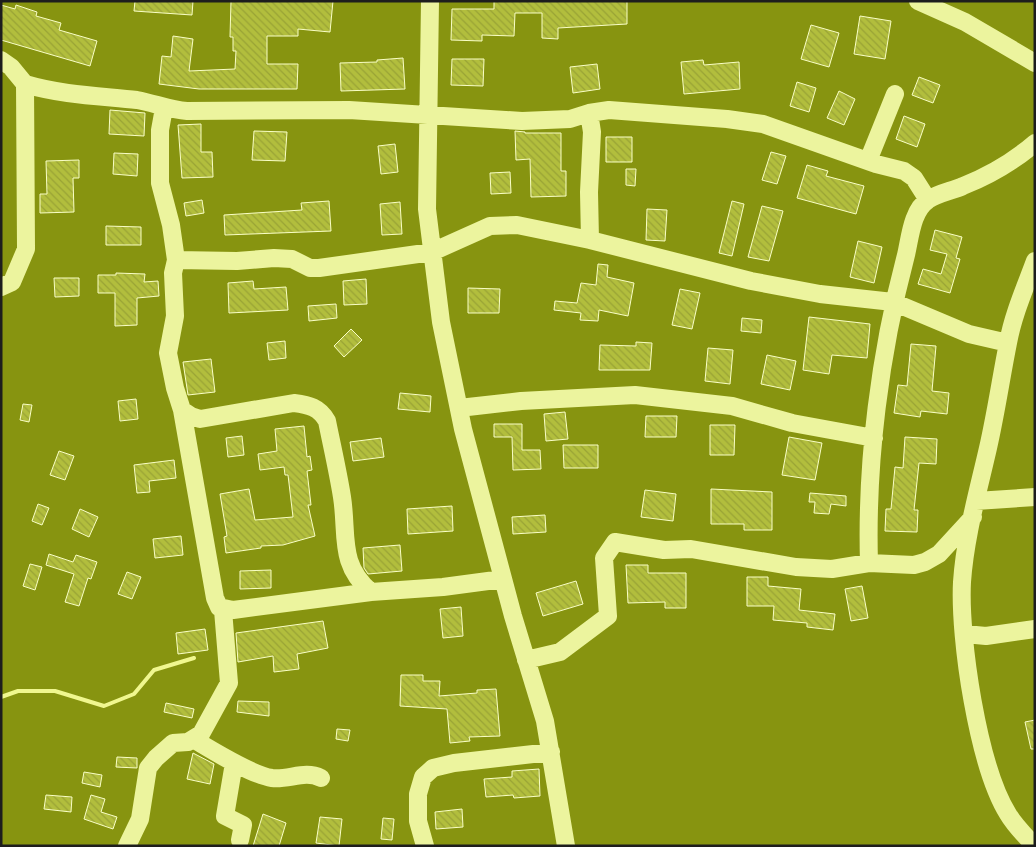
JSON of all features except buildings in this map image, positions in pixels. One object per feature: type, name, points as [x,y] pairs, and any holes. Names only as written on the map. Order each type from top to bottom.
[{"type":"street","points":[[430,1],[427,209],[441,322],[459,408],[503,579],[545,721],[566,846]]},
{"type":"street","points":[[918,1],[965,22],[1035,63]]},
{"type":"street","points":[[1,60],[11,67],[26,84],[60,92],[139,100],[164,108],[202,112],[349,110],[522,120],[570,119],[588,113],[609,110],[652,112],[763,124],[904,172],[914,178],[928,200]]},
{"type":"street","points":[[1,288],[12,282],[26,249],[26,84]]},
{"type":"street","points":[[868,161],[894,94]]},
{"type":"street","points":[[127,846],[140,819],[148,768],[156,758],[173,744],[193,739],[201,734],[229,684],[223,610],[217,604],[215,598],[182,410],[175,388],[168,353],[175,316],[173,273],[176,260],[171,225],[160,183],[160,130],[164,108]]},
{"type":"street","points":[[588,113],[592,132],[588,192],[590,240]]},
{"type":"street","points":[[869,563],[868,533],[874,438],[894,302],[914,224],[920,209],[928,200],[978,179],[1020,156],[1035,143]]},
{"type":"street","points":[[176,260],[237,261],[283,259],[319,268],[432,252],[490,226],[517,225],[590,240],[751,281],[820,294],[894,302],[969,334],[1008,343]]},
{"type":"street","points":[[1035,261],[1031,287],[1008,343],[1000,397],[974,509],[962,584],[965,634],[978,721],[992,779],[1007,814],[1018,829],[1035,846]]},
{"type":"street","points":[[459,408],[512,402],[634,395],[732,406],[792,422],[874,438]]},
{"type":"street","points":[[182,410],[200,419],[294,403],[308,405],[323,414],[327,421],[342,498],[347,556],[357,580],[371,592]]},
{"type":"street","points":[[526,660],[560,652],[608,616],[604,558],[615,542],[664,550],[691,549],[796,566],[832,569],[869,563],[914,565],[925,562],[939,554],[974,509],[1035,497]]},
{"type":"street","points":[[223,610],[371,592],[443,587],[503,579]]},
{"type":"street","points":[[965,634],[986,636],[1035,629]]},
{"type":"street","points":[[193,739],[234,763],[272,778],[312,774],[321,778]]},
{"type":"street","points":[[426,846],[418,821],[418,794],[423,777],[433,768],[454,763],[551,752]]},
{"type":"street","points":[[234,763],[225,816],[243,825],[240,840]]},
{"type":"waterway","points":[[1,697],[18,691],[55,691],[104,706],[134,694],[154,670],[194,658]]}]
